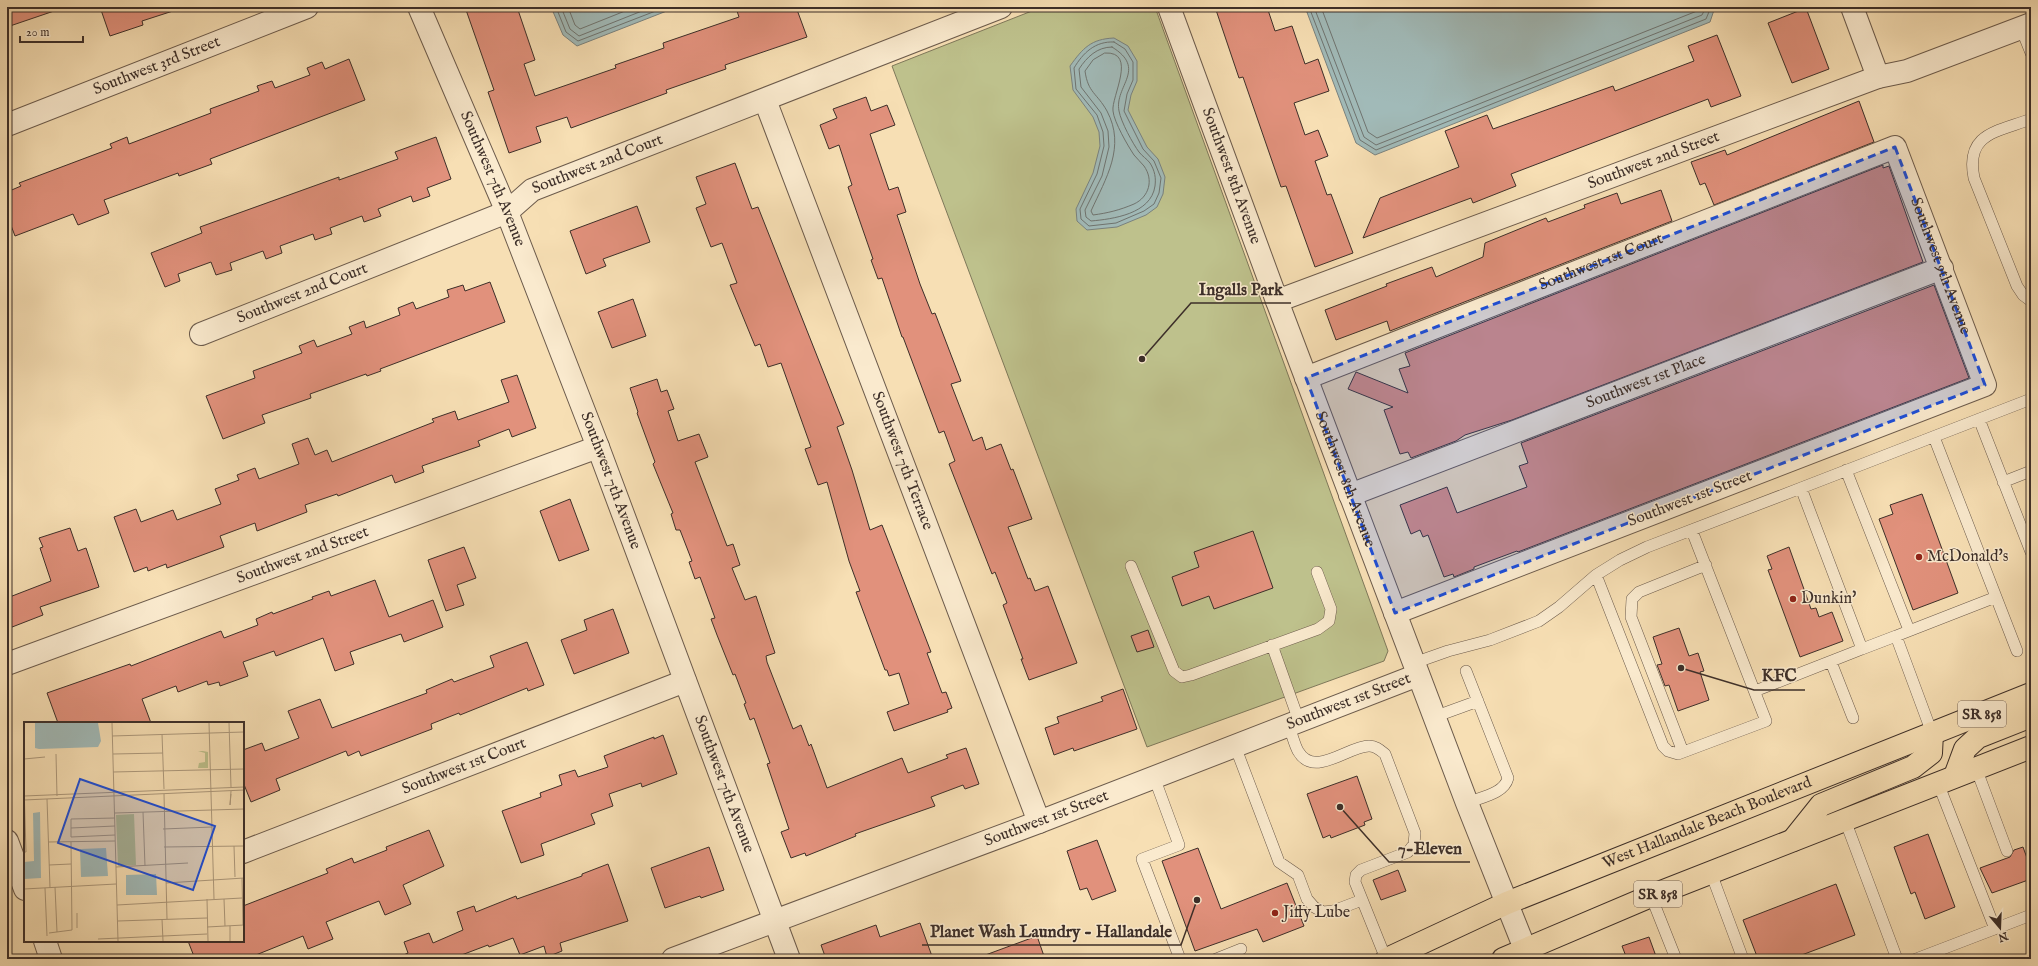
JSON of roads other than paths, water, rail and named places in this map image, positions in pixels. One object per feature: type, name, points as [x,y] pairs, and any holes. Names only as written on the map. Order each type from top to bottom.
[{"type":"main road","name":"West Hallandale Beach Boulevard","points":[[1386,959],[1507,903],[2031,694]]},
{"type":"main road","points":[[1947,780],[1965,749],[1978,737],[2031,716]]},
{"type":"main road","points":[[1792,841],[1821,805],[1913,767],[1931,753],[1932,733]]},
{"type":"main road","name":"SR 858","points":[[1503,959],[1527,954],[1651,896],[2031,747]]},
{"type":"street","name":"Southwest 3rd Street","points":[[7,125],[307,7]]},
{"type":"street","name":"Southwest 7th Avenue","points":[[419,7],[507,212],[598,447],[775,920],[788,959]]},
{"type":"street","name":"Southwest 2nd Court","points":[[201,334],[507,212],[532,190],[1001,7]]},
{"type":"street","name":"Southwest 8th Avenue","points":[[1169,7],[1277,301],[1466,803],[1527,954]]},
{"type":"street","points":[[1852,7],[1878,77]]},
{"type":"street","name":"Southwest 2nd Street","points":[[1277,301],[1878,77],[1907,71],[2026,26]]},
{"type":"street","name":"Southwest 7th Terrace","points":[[765,100],[1039,822]]},
{"type":"street","name":"Southwest 9th Avenue","points":[[1895,147],[1986,385]]},
{"type":"street","name":"Southwest 1st Court","points":[[1306,378],[1895,147]]},
{"type":"street","name":"Southwest 1st Place","points":[[1350,495],[1942,268]]},
{"type":"street","name":"Southwest 1st Street","points":[[1395,613],[1986,385]]},
{"type":"street","name":"Southwest 2nd Street","points":[[7,664],[598,447]]},
{"type":"street","name":"Southwest 1st Street","points":[[673,959],[1039,822],[1294,723],[1416,669]]},
{"type":"street","name":"Southwest 1st Court","points":[[244,852],[686,681]]},
{"type":"street","points":[[7,841],[24,886]]},
{"type":"street","points":[[44,942],[51,959]]},
{"type":"lane","points":[[2026,26],[2031,53]]},
{"type":"lane","points":[[2031,119],[1984,138],[1977,145],[1972,167],[1974,178],[2018,286],[2024,295],[2031,301]]},
{"type":"lane","points":[[1416,669],[1448,651],[1490,640],[1539,621],[1559,607],[1596,575],[1620,560],[1647,547],[1692,531],[2031,399]]},
{"type":"lane","points":[[1979,419],[2003,482],[2028,535],[2031,552]]},
{"type":"lane","points":[[1934,437],[2017,651]]},
{"type":"lane","points":[[1846,470],[1909,630]]},
{"type":"lane","points":[[2003,482],[2031,471]]},
{"type":"lane","points":[[1801,488],[1862,650]]},
{"type":"lane","points":[[1596,575],[1663,746],[1668,752],[1680,753],[1766,721],[1692,531]]},
{"type":"lane","points":[[1680,753],[1631,617],[1632,599],[1639,592],[1706,565]]},
{"type":"lane","points":[[1131,566],[1174,671],[1182,677],[1318,629],[1329,621],[1331,609],[1317,572]]},
{"type":"lane","points":[[1755,691],[1996,597]]},
{"type":"lane","points":[[1896,636],[1932,733]]},
{"type":"lane","points":[[1272,645],[1294,723],[1298,752],[1305,760],[1315,763],[1326,761],[1368,746],[1378,748],[1385,754],[1415,833],[1414,844],[1408,852],[1361,870],[1356,875],[1355,882],[1386,959]]},
{"type":"lane","points":[[1831,662],[1853,718]]},
{"type":"lane","points":[[1466,671],[1508,778],[1502,790],[1466,803]]},
{"type":"lane","points":[[1434,718],[1478,701]]},
{"type":"lane","points":[[1235,746],[1279,862],[1298,875],[1307,899],[1314,908],[1323,912],[1333,911],[1362,900]]},
{"type":"lane","points":[[1976,768],[2007,851]]},
{"type":"lane","points":[[1154,777],[1179,845],[1142,859],[1180,959]]},
{"type":"lane","points":[[1947,780],[1995,929]]},
{"type":"lane","points":[[1845,820],[1897,959]]},
{"type":"lane","points":[[1711,873],[1743,959]]},
{"type":"lane","points":[[1651,896],[1676,959]]},
{"type":"lane","points":[[1916,959],[2031,915]]},
{"type":"lane","points":[[1216,959],[1241,949]]},
{"type":"water","points":[[551,7],[677,7],[577,46],[563,35]]},
{"type":"water","points":[[1305,7],[1715,7],[1710,22],[1375,155],[1356,143]]},
{"type":"water","points":[[1114,38],[1128,46],[1137,61],[1137,81],[1131,95],[1128,110],[1147,147],[1158,159],[1165,177],[1163,194],[1157,207],[1146,215],[1117,227],[1087,230],[1077,221],[1076,209],[1093,173],[1100,146],[1099,132],[1093,117],[1073,90],[1070,66],[1079,54],[1088,46],[1099,40]]},
{"type":"place","name":"Ingalls Park","points":[[1142,359]]},
{"type":"place","name":"McDonald's","points":[[1919,557]]},
{"type":"place","name":"Dunkin'","points":[[1793,599]]},
{"type":"place","name":"KFC","points":[[1681,668]]},
{"type":"place","name":"7-Eleven","points":[[1340,807]]},
{"type":"place","name":"Planet Wash Laundry - Hallandale","points":[[1197,900]]},
{"type":"place","name":"Jiffy Lube","points":[[1275,913]]}]
